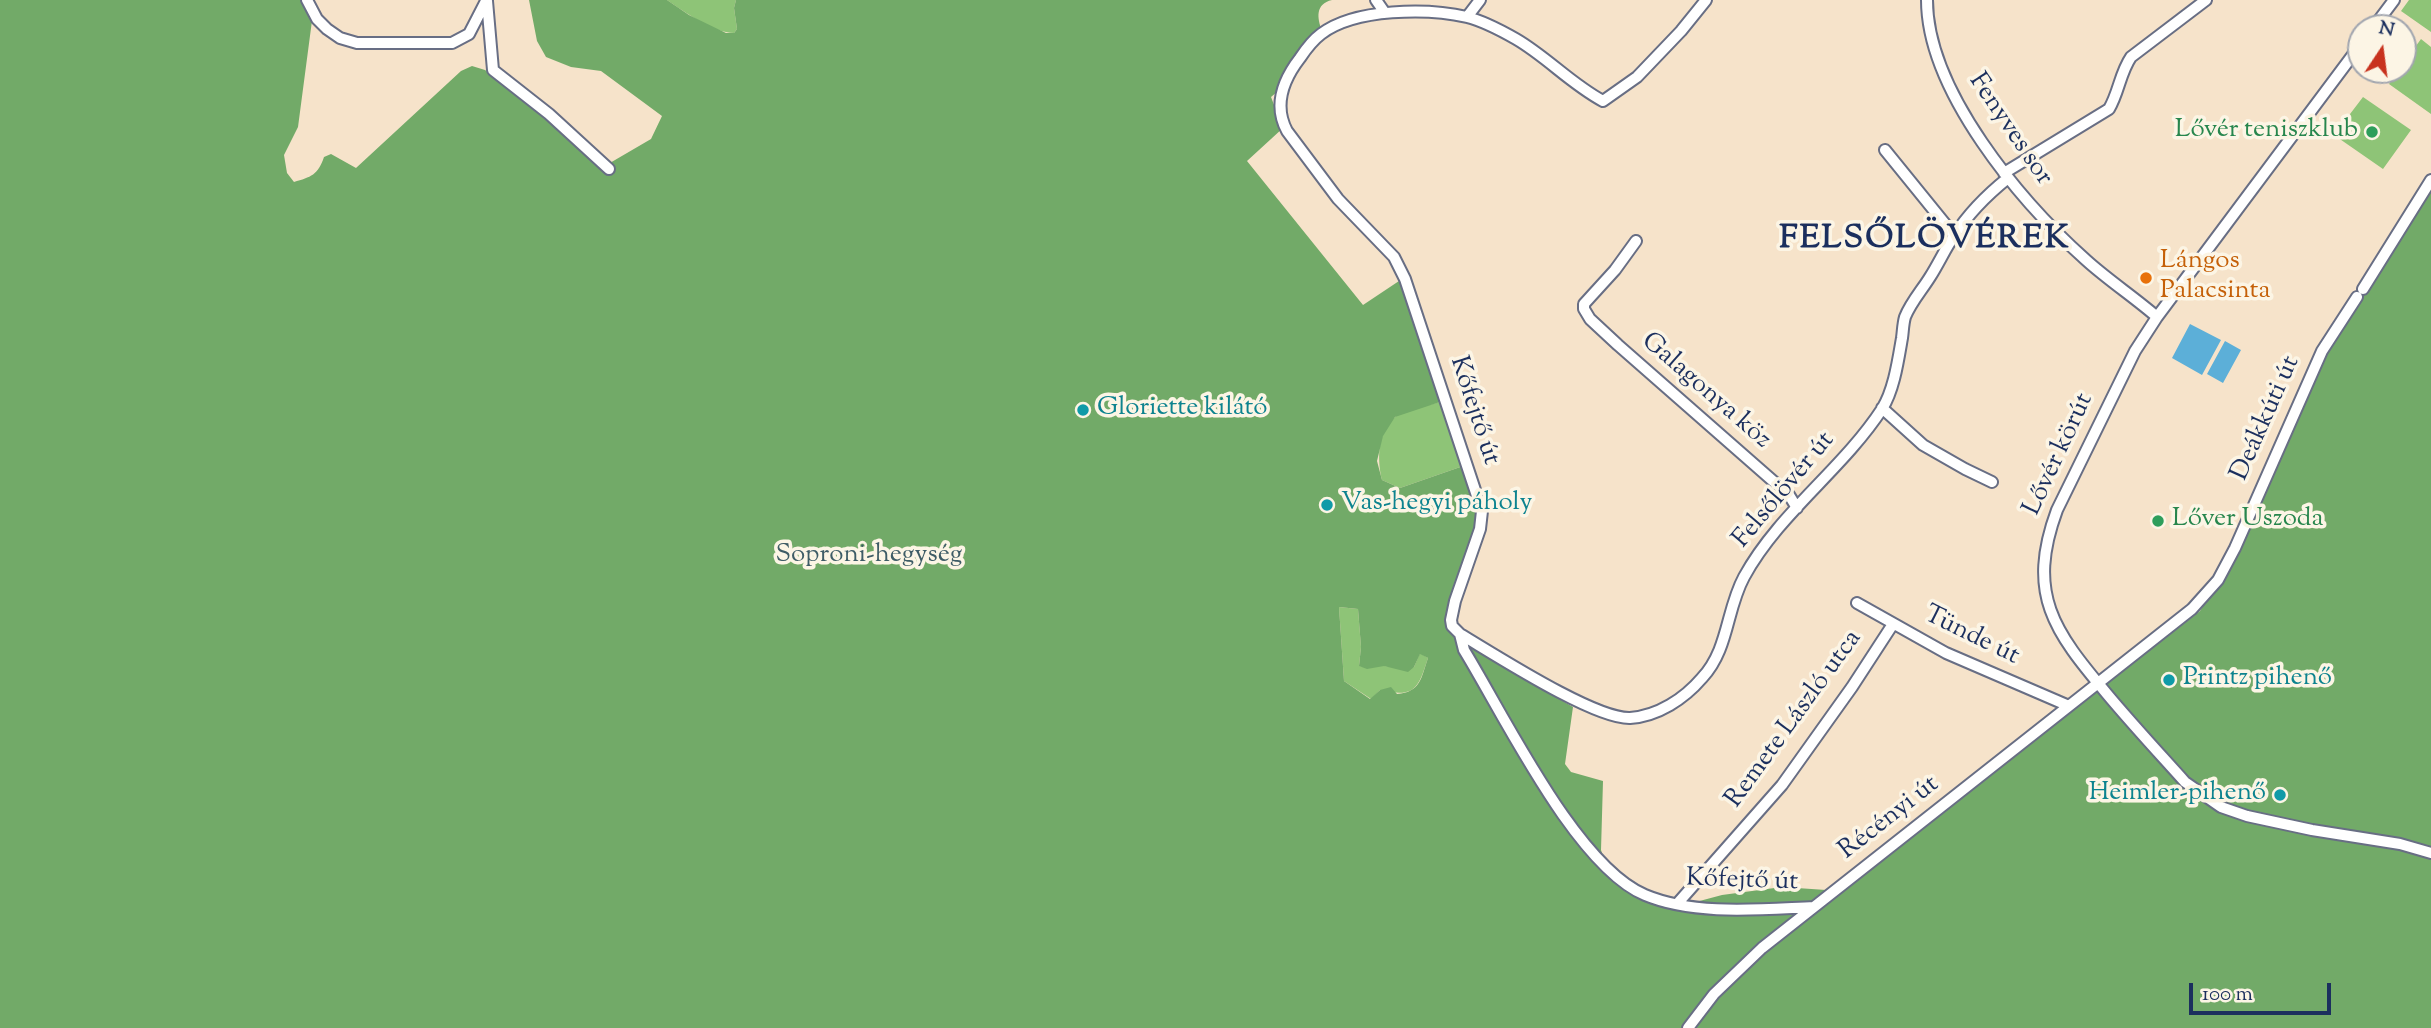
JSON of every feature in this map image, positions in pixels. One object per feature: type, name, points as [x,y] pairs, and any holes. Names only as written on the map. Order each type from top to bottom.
[{"type":"street","points":[[307,0],[317,19],[327,29],[340,38],[357,43],[453,43],[469,34],[487,0]]},
{"type":"street","points":[[487,0],[494,70],[549,114],[609,169]]},
{"type":"street","points":[[1376,0],[1385,13]]},
{"type":"street","points":[[1467,17],[1480,0]]},
{"type":"street","name":"Kőfejtő út","points":[[1706,0],[1637,76],[1603,101],[1580,87],[1543,55],[1514,38],[1467,17],[1434,13],[1385,13],[1342,24],[1319,36],[1287,75],[1281,97],[1281,120],[1338,199],[1394,257],[1405,279],[1482,511],[1480,529],[1455,601],[1452,626],[1460,634],[1464,650],[1537,774],[1600,863],[1644,895],[1677,904],[1745,910],[1814,907]]},
{"type":"street","name":"Fenyves sor","points":[[1927,0],[1930,34],[1947,81],[1968,119],[2006,176],[2050,226],[2087,261],[2157,317]]},
{"type":"street","name":"Felsőlövér út","points":[[1460,634],[1538,681],[1588,705],[1627,718],[1648,715],[1671,705],[1687,692],[1702,678],[1722,648],[1744,577],[1780,526],[1843,457],[1882,408],[1896,369],[1904,320],[1954,235],[2006,176],[2109,109],[2115,99],[2123,68],[2131,57],[2206,0]]},
{"type":"street","name":"Lővér körút","points":[[2347,63],[2134,351],[2048,535],[2044,579],[2048,606],[2072,654],[2101,680],[2185,782],[2221,807],[2274,823],[2400,844],[2431,853]]},
{"type":"street","points":[[1885,150],[1954,235]]},
{"type":"street","name":"Deákkúti út","points":[[2101,680],[2192,609],[2218,580],[2235,548],[2322,351],[2431,180]]},
{"type":"street","name":"Galagonya köz","points":[[1636,241],[1615,270],[1584,304],[1590,319],[1789,495],[1797,508]]},
{"type":"street","points":[[1882,408],[1923,445],[1992,482]]},
{"type":"street","name":"Tünde út","points":[[1857,603],[1945,653],[2069,706]]},
{"type":"street","name":"Remete László utca","points":[[1677,904],[1782,785],[1893,624]]},
{"type":"street","name":"Récényi út","points":[[1688,1028],[1714,994],[1741,967],[2101,680]]},
{"type":"green space","name":"Soproni-hegység","points":[[0,0],[307,0],[313,13],[298,127],[284,155],[287,173],[294,182],[313,174],[324,157],[331,154],[356,168],[461,71],[472,66],[485,70],[546,115],[603,167],[651,139],[662,116],[601,71],[571,67],[546,57],[537,41],[529,0],[667,0],[689,15],[726,33],[734,33],[737,29],[734,8],[736,0],[1332,0],[1320,8],[1319,21],[1322,31],[1284,86],[1271,97],[1283,128],[1247,161],[1363,305],[1399,281],[1443,401],[1395,417],[1383,436],[1377,461],[1382,480],[1400,488],[1466,465],[1480,502],[1480,529],[1452,626],[1482,654],[1573,707],[1565,764],[1571,772],[1603,781],[1601,850],[1609,874],[1677,907],[1722,895],[1782,887],[1841,891],[2200,611],[2239,550],[2327,353],[2431,185],[2431,1028],[0,1028]],"holes":[[[1339,607],[1358,609],[1361,647],[1359,666],[1367,669],[1384,666],[1408,672],[1414,667],[1420,654],[1428,658],[1416,687],[1397,694],[1391,687],[1380,690],[1370,699],[1344,681]]]},
{"type":"green space","points":[[667,0],[736,0],[734,8],[737,29],[734,33],[717,29],[699,21]]},
{"type":"green space","points":[[2409,0],[2431,0],[2431,32],[2417,22],[2417,14],[2405,14],[2401,11]]},
{"type":"green space","name":"Lővér teniszklub","points":[[2421,39],[2431,47],[2431,114],[2389,84],[2417,84],[2417,45]]},
{"type":"green space","name":"Lővér teniszklub","points":[[2363,97],[2411,130],[2383,169],[2334,135]]},
{"type":"green space","points":[[1443,401],[1466,465],[1400,488],[1382,480],[1380,447],[1389,423],[1404,412]]},
{"type":"green space","points":[[1339,607],[1358,609],[1361,647],[1359,666],[1404,669],[1414,667],[1420,653],[1428,658],[1418,684],[1413,689],[1401,693],[1380,690],[1371,699],[1344,681]]},
{"type":"water","points":[[2190,324],[2221,340],[2202,375],[2172,358]]},
{"type":"water","points":[[2225,341],[2241,350],[2223,383],[2207,374]]},
{"type":"place","name":"Lővér teniszklub","points":[[2372,132]]},
{"type":"place","name":"Lángos Palacsinta","points":[[2146,278]]},
{"type":"place","name":"Gloriette kilátó","points":[[1083,410]]},
{"type":"place","name":"Vas-hegyi páholy","points":[[1327,505]]},
{"type":"place","name":"Lőver Uszoda","points":[[2158,521]]},
{"type":"place","name":"Printz pihenő","points":[[2169,680]]},
{"type":"place","name":"Heimler-pihenő","points":[[2280,795]]},
{"type":"district","name":"FELSŐLÖVÉREK","points":[[1925,241]]}]
